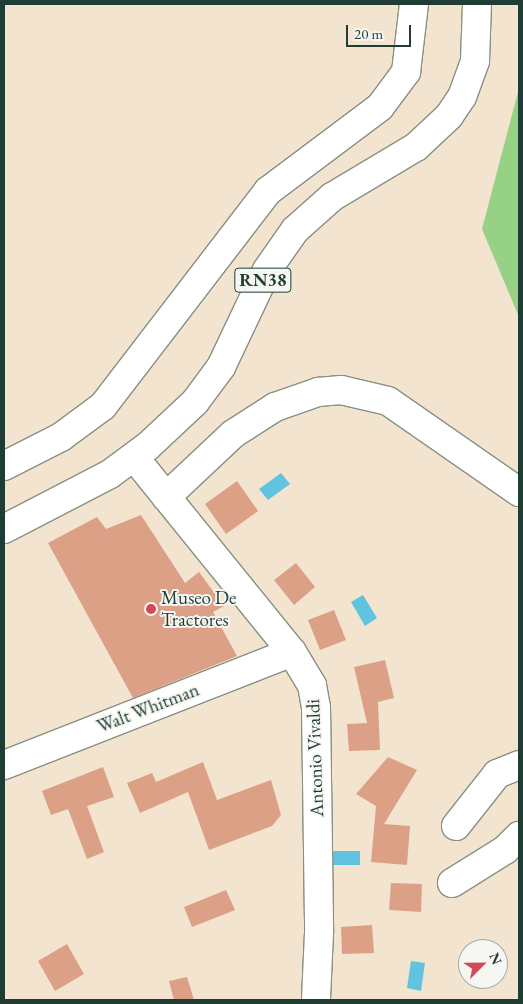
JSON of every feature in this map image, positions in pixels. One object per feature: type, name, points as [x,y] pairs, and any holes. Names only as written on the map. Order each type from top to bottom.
[{"type":"street","points":[[4,466],[61,437],[103,406],[268,191],[380,107],[406,72],[414,4]]},
{"type":"street","name":"RN38","points":[[4,529],[64,500],[134,457],[178,420],[222,367],[267,270],[295,230],[332,198],[416,147],[449,116],[462,97],[475,61],[477,4]]},
{"type":"street","points":[[166,497],[233,434],[275,407],[318,392],[341,390],[388,401],[519,492]]},
{"type":"street","name":"Antonio Vivaldi","points":[[134,457],[292,652],[312,685],[316,707],[316,1000]]},
{"type":"street","name":"Walt Whitman","points":[[4,765],[292,652]]},
{"type":"street","points":[[456,826],[497,774],[519,765]]},
{"type":"street","points":[[452,883],[505,850],[519,836]]},
{"type":"green space","points":[[519,88],[519,317],[482,229]]},
{"type":"water","points":[[281,473],[290,484],[268,500],[259,489]]},
{"type":"water","points":[[363,595],[377,618],[365,626],[351,602]]},
{"type":"water","points":[[332,851],[360,851],[360,865],[333,865]]},
{"type":"water","points":[[411,961],[425,963],[421,991],[407,988]]},
{"type":"building","points":[[237,481],[258,511],[226,534],[205,504]]},
{"type":"building","name":"Museo De Tractores","points":[[141,515],[185,583],[199,572],[224,606],[213,612],[237,656],[133,698],[48,543],[97,517],[106,529]]},
{"type":"building","points":[[296,563],[315,587],[294,605],[274,580]]},
{"type":"building","points":[[334,610],[346,640],[320,650],[308,620]]},
{"type":"building","points":[[385,660],[394,698],[378,702],[380,750],[349,751],[347,724],[367,723],[354,667]]},
{"type":"building","points":[[388,757],[417,770],[384,824],[410,826],[407,865],[371,862],[376,806],[356,794]]},
{"type":"building","points":[[203,762],[217,800],[271,780],[281,815],[272,826],[209,850],[188,792],[140,813],[127,783],[152,773],[156,782]]},
{"type":"building","points":[[103,767],[114,797],[87,806],[104,852],[87,859],[68,809],[51,815],[42,791]]},
{"type":"building","points":[[391,883],[422,884],[421,912],[389,910]]},
{"type":"building","points":[[226,890],[235,910],[192,927],[184,907]]},
{"type":"building","points":[[372,925],[374,953],[342,954],[341,927]]},
{"type":"building","points":[[67,944],[84,974],[55,991],[38,961]]},
{"type":"building","points":[[187,977],[194,1000],[174,1000],[169,981]]},
{"type":"place","name":"Museo De Tractores","points":[[151,609]]}]
